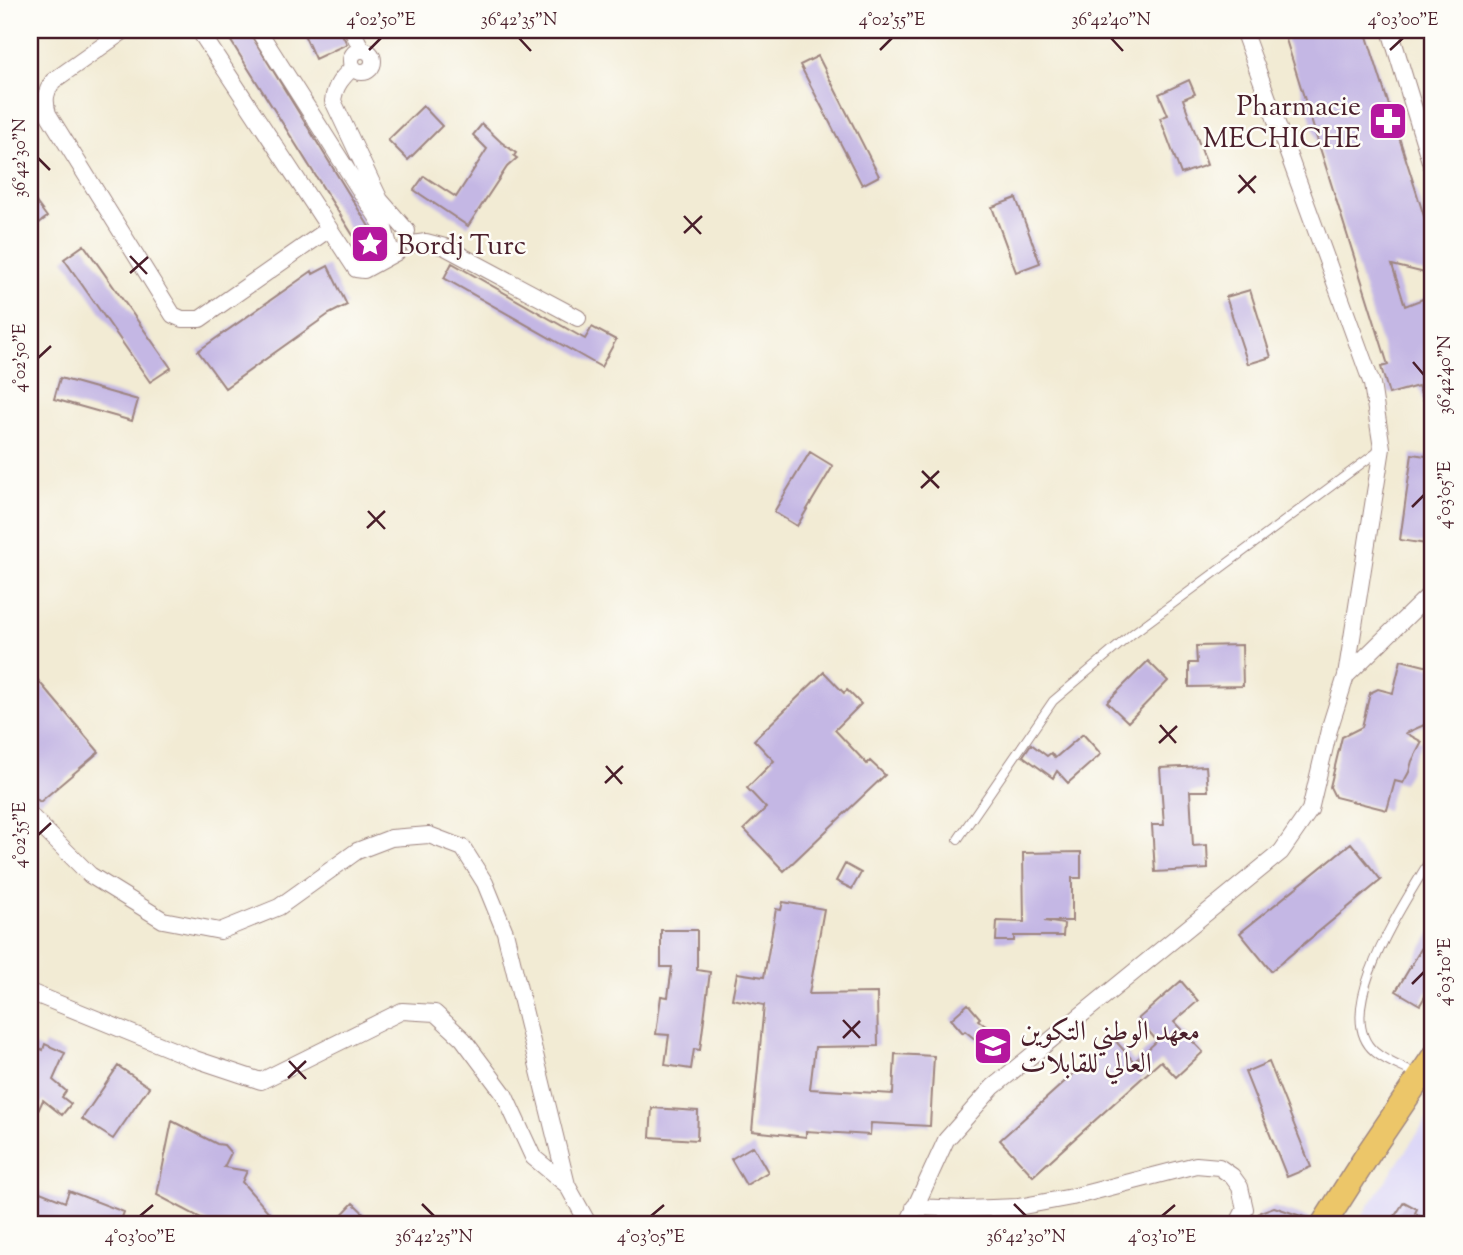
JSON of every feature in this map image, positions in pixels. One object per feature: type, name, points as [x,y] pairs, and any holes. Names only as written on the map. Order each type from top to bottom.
[{"type":"main road","points":[[1324,1225],[1427,1067]]},
{"type":"street","points":[[125,30],[54,81],[46,92],[45,104],[48,114],[173,315],[182,319],[200,320],[329,229]]},
{"type":"street","points":[[199,30],[356,269],[364,270],[393,249]]},
{"type":"street","points":[[258,30],[378,218],[393,249]]},
{"type":"street","points":[[352,30],[362,50],[353,55],[353,67],[341,79],[333,102],[380,200],[410,237]]},
{"type":"street","points":[[907,1225],[946,1140],[993,1087],[1281,852],[1310,810],[1329,730],[1346,676],[1382,448],[1372,384],[1243,30]]},
{"type":"street","points":[[1390,30],[1433,171]]},
{"type":"street","points":[[393,249],[388,237],[400,228],[410,237],[445,247],[578,318]]},
{"type":"street","points":[[1346,676],[1433,591]]},
{"type":"street","points":[[30,815],[90,875],[163,920],[220,931],[279,907],[357,850],[391,838],[429,835],[463,848],[485,883],[505,932],[568,1185],[589,1225]]},
{"type":"street","points":[[30,992],[171,1050],[261,1081],[402,1011],[435,1013],[463,1039],[504,1094],[533,1157],[568,1185]]},
{"type":"street","points":[[914,1207],[966,1209],[1018,1206],[1072,1197],[1196,1165],[1219,1167],[1240,1187],[1245,1209],[1237,1225]]},
{"type":"lane","points":[[958,839],[1053,701],[1132,634],[1382,448]]},
{"type":"lane","points":[[1427,1067],[1375,1053],[1363,1036],[1360,1007],[1372,962],[1433,854]]},
{"type":"shaded area","points":[[1433,1110],[1433,1225],[1356,1225]]},
{"type":"building","points":[[224,30],[248,30],[376,238],[361,248]]},
{"type":"building","points":[[302,30],[340,30],[347,44],[315,59]]},
{"type":"building","points":[[1283,30],[1365,30],[1430,235],[1433,233],[1433,275],[1392,265],[1405,306],[1433,295],[1433,423],[1418,386],[1389,394],[1381,367],[1388,365]]},
{"type":"building","points":[[818,56],[879,176],[862,185],[800,65]]},
{"type":"building","points":[[1189,80],[1195,94],[1183,99],[1207,165],[1181,174],[1160,118],[1168,115],[1159,94]]},
{"type":"building","points":[[423,106],[442,126],[408,160],[388,140]]},
{"type":"building","points":[[482,124],[516,153],[514,156],[517,158],[507,167],[468,226],[414,190],[424,176],[456,197],[487,149],[473,135]]},
{"type":"building","points":[[30,194],[47,217],[30,230]]},
{"type":"building","points":[[1016,198],[1040,263],[1016,272],[992,207]]},
{"type":"building","points":[[84,245],[171,368],[150,382],[64,259]]},
{"type":"building","points":[[452,263],[585,339],[592,327],[616,340],[601,367],[444,278]]},
{"type":"building","points":[[328,266],[347,305],[329,314],[225,388],[198,351],[312,271],[313,274]]},
{"type":"building","points":[[1250,290],[1271,357],[1248,364],[1226,297]]},
{"type":"building","points":[[60,378],[138,400],[132,421],[54,399]]},
{"type":"building","points":[[810,452],[833,466],[797,526],[774,512]]},
{"type":"building","points":[[1412,454],[1433,457],[1433,545],[1400,540]]},
{"type":"building","points":[[1242,645],[1243,686],[1189,687],[1189,663],[1197,663],[1196,646]]},
{"type":"building","points":[[1401,660],[1433,668],[1433,721],[1406,733],[1422,742],[1409,772],[1403,783],[1395,781],[1387,810],[1335,797],[1330,787],[1342,737],[1362,727],[1370,693],[1378,689],[1393,693]]},
{"type":"building","points":[[1148,661],[1168,681],[1128,722],[1107,702]]},
{"type":"building","points":[[30,671],[99,752],[40,802],[30,793]]},
{"type":"building","points":[[824,672],[844,693],[847,690],[861,704],[835,730],[867,764],[870,761],[885,775],[784,871],[744,829],[766,808],[747,788],[774,761],[754,740]]},
{"type":"building","points":[[1083,734],[1101,754],[1068,783],[1057,771],[1053,778],[1023,756],[1031,744],[1047,756],[1051,753],[1055,758]]},
{"type":"building","points":[[1206,766],[1208,791],[1190,791],[1193,846],[1207,845],[1208,869],[1155,872],[1152,825],[1164,825],[1160,768]]},
{"type":"building","points":[[1351,843],[1381,880],[1271,971],[1240,933]]},
{"type":"building","points":[[1081,852],[1081,878],[1072,878],[1072,921],[1044,921],[1064,924],[1063,936],[1014,936],[1014,941],[996,941],[997,921],[1024,922],[1023,853]]},
{"type":"building","points":[[845,864],[861,873],[852,889],[836,881]]},
{"type":"building","points":[[783,902],[824,909],[809,994],[877,993],[878,1046],[815,1047],[810,1089],[893,1094],[895,1054],[934,1056],[930,1126],[871,1123],[870,1135],[806,1131],[806,1137],[752,1131],[764,1005],[732,999],[737,973],[764,977],[776,909],[781,910]]},
{"type":"building","points":[[1433,929],[1433,983],[1420,1005],[1396,991]]},
{"type":"building","points":[[661,930],[697,930],[697,970],[710,972],[700,1050],[694,1049],[691,1069],[665,1065],[669,1035],[656,1034],[661,996],[668,997],[672,967],[661,967]]},
{"type":"building","points":[[1181,981],[1198,1001],[1174,1022],[1203,1052],[1176,1077],[1161,1061],[1033,1176],[1000,1140],[1113,1038],[1134,1062],[1157,1041],[1138,1019]]},
{"type":"building","points":[[968,1004],[980,1018],[978,1020],[992,1031],[981,1044],[965,1031],[963,1033],[951,1019]]},
{"type":"building","points":[[30,1044],[43,1050],[45,1044],[65,1053],[53,1080],[66,1091],[62,1097],[71,1104],[62,1115],[43,1100],[30,1128]]},
{"type":"building","points":[[1269,1062],[1311,1167],[1287,1177],[1245,1072]]},
{"type":"building","points":[[118,1066],[149,1087],[113,1139],[82,1119]]},
{"type":"building","points":[[652,1108],[698,1111],[697,1140],[650,1137]]},
{"type":"building","points":[[172,1121],[224,1145],[231,1153],[224,1167],[247,1171],[242,1182],[280,1225],[214,1225],[157,1195]]},
{"type":"building","points":[[753,1146],[768,1172],[746,1185],[731,1159]]},
{"type":"building","points":[[30,1188],[65,1202],[69,1191],[124,1212],[119,1225],[30,1225]]},
{"type":"building","points":[[1404,1202],[1417,1209],[1415,1213],[1433,1225],[1389,1225]]},
{"type":"building","points":[[353,1203],[376,1225],[332,1225]]},
{"type":"building","points":[[1274,1207],[1310,1219],[1308,1225],[1253,1225],[1260,1212]]},
{"type":"place","name":"Pharmacie MECHICHE","points":[[1388,121]]},
{"type":"place","name":"Bordj Turc","points":[[370,244]]},
{"type":"place","name":"معهد الوطني التكوين العالي للقابلات","points":[[993,1046]]}]
